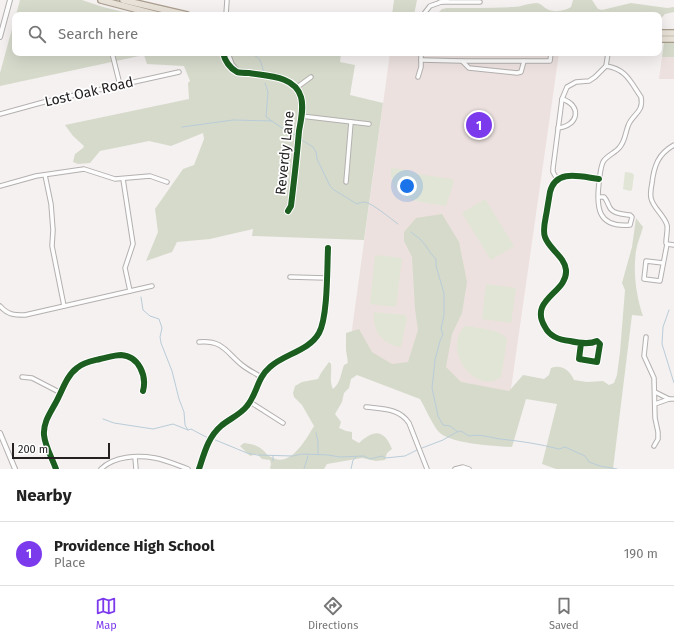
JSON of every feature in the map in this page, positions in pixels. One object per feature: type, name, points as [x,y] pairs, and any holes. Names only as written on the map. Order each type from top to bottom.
[{"type":"main road","points":[[101,0],[147,12]]},
{"type":"main road","points":[[123,0],[174,12]]},
{"type":"main road","points":[[662,33],[674,33]]},
{"type":"main road","points":[[662,39],[674,39]]},
{"type":"street","points":[[0,37],[10,0]]},
{"type":"street","points":[[226,12],[227,0]]},
{"type":"street","points":[[425,12],[430,6],[447,0]]},
{"type":"street","points":[[440,2],[480,2],[476,0]]},
{"type":"street","points":[[113,56],[120,85]]},
{"type":"street","points":[[224,56],[229,66],[238,72],[283,79],[296,88],[311,77]]},
{"type":"street","points":[[229,56],[232,64],[238,72]]},
{"type":"street","points":[[418,77],[421,71],[421,56]]},
{"type":"street","points":[[421,60],[550,61],[551,56]]},
{"type":"street","points":[[557,180],[553,172],[553,168],[562,99],[567,87],[576,82],[589,81],[595,77],[606,66],[608,56]]},
{"type":"street","points":[[462,61],[469,68],[517,73],[520,73],[522,70],[524,61]]},
{"type":"street","points":[[598,197],[604,197],[614,212],[632,217],[630,225],[614,224],[604,217],[598,209],[598,197],[603,162],[619,149],[623,143],[628,124],[639,111],[642,102],[641,96],[622,71],[614,67],[606,66]]},
{"type":"street","name":"Lost Oak Road","points":[[0,114],[44,102],[179,72]]},
{"type":"street","name":"Reverdy Lane","points":[[288,211],[291,206],[301,116],[302,98],[296,88]]},
{"type":"street","points":[[558,128],[569,126],[575,118],[576,112],[573,106],[562,99]]},
{"type":"street","points":[[301,116],[369,124]]},
{"type":"street","points":[[346,182],[350,122]]},
{"type":"street","points":[[663,263],[646,261],[644,279],[660,281],[667,244],[667,226],[651,199],[651,191],[654,171],[658,160],[664,152],[674,145]]},
{"type":"street","points":[[0,186],[45,175],[84,169],[115,179],[150,176],[167,182]]},
{"type":"street","points":[[45,175],[51,204],[53,230],[52,246],[64,306]]},
{"type":"street","points":[[581,343],[579,360],[597,362],[600,344],[597,341],[591,343],[581,343],[563,341],[555,338],[546,330],[542,320],[542,310],[545,301],[562,285],[566,276],[564,264],[548,242],[544,233],[550,191],[557,180],[564,176],[571,175],[600,179]]},
{"type":"street","points":[[123,179],[133,244],[125,268],[130,292]]},
{"type":"street","points":[[667,244],[674,245]]},
{"type":"street","points":[[199,469],[209,441],[216,431],[225,423],[243,411],[250,402],[261,377],[272,365],[308,345],[316,338],[323,319],[328,248]]},
{"type":"street","points":[[290,277],[326,278]]},
{"type":"street","points":[[0,306],[6,312],[14,315],[25,315],[152,286]]},
{"type":"street","points":[[646,337],[644,356],[652,372],[658,436],[654,446]]},
{"type":"street","points":[[198,342],[211,342],[220,345],[244,367],[261,377]]},
{"type":"street","points":[[56,469],[44,439],[44,428],[48,417],[71,373],[80,365],[90,361],[120,355],[131,358],[140,366],[144,382],[143,391]]},
{"type":"street","points":[[22,377],[32,378],[61,393]]},
{"type":"street","points":[[654,392],[672,399]]},
{"type":"street","points":[[655,404],[672,399]]},
{"type":"street","points":[[250,402],[282,423]]},
{"type":"street","points":[[366,407],[394,411],[404,417],[409,423],[427,469]]},
{"type":"street","points":[[0,433],[15,469]]},
{"type":"street","points":[[135,457],[136,469]]},
{"type":"street","points":[[101,469],[110,462],[135,457],[154,458],[188,469]]},
{"type":"street","points":[[455,469],[463,467],[469,469]]},
{"type":"shaded area","points":[[20,0],[82,0],[124,12],[17,12]]},
{"type":"shaded area","points":[[394,0],[417,0],[415,12],[392,12]]},
{"type":"shaded area","points":[[573,0],[592,0],[598,9],[602,10],[631,3],[667,8],[674,7],[674,12],[665,14],[662,18],[662,12],[439,12],[442,9],[447,8],[513,7],[537,3],[553,11],[566,10],[571,7]]},
{"type":"shaded area","points":[[12,29],[12,56],[139,56],[0,86],[0,73]]},
{"type":"shaded area","points":[[664,42],[674,42],[674,57],[662,57]]},
{"type":"shaded area","points":[[144,56],[341,56],[340,62],[355,65],[350,95],[383,103],[364,240],[252,236],[253,229],[210,239],[177,242],[172,252],[146,261],[158,232],[155,209],[183,169],[194,165],[204,139],[203,133],[171,146],[149,141],[100,151],[90,163],[78,164],[73,162],[75,154],[84,146],[73,136],[65,125],[189,99],[188,83],[190,81],[184,66],[147,64]]},
{"type":"shaded area","points":[[390,56],[559,56],[510,396],[346,373]]},
{"type":"shaded area","points":[[662,57],[674,57],[674,79],[659,79]]},
{"type":"shaded area","points":[[442,214],[459,242],[467,282],[462,313],[452,334],[446,367],[461,382],[509,391],[523,375],[544,379],[549,375],[551,368],[555,367],[568,371],[574,380],[587,382],[603,381],[609,385],[614,383],[617,375],[620,352],[625,290],[622,283],[632,247],[636,218],[643,227],[635,259],[635,276],[643,316],[632,315],[613,469],[556,469],[542,464],[557,404],[526,399],[512,447],[472,444],[451,439],[438,431],[420,399],[357,375],[351,379],[349,388],[344,393],[342,402],[335,414],[341,422],[339,428],[352,432],[352,439],[359,443],[364,438],[374,433],[382,435],[389,442],[392,449],[387,453],[385,460],[376,461],[362,458],[327,464],[324,469],[271,469],[270,460],[262,459],[257,454],[250,456],[240,446],[244,443],[257,446],[269,456],[278,460],[291,456],[302,445],[314,426],[302,405],[294,397],[293,393],[295,386],[302,382],[318,379],[329,362],[331,364],[331,380],[333,389],[335,387],[339,381],[344,365],[348,363],[346,333],[359,329],[372,352],[392,364],[408,362],[418,330],[415,309],[412,257],[404,241],[404,232],[416,218]]},
{"type":"green space","points":[[391,168],[407,170],[411,173],[451,179],[454,181],[446,206],[417,201],[401,194],[396,188],[392,179]]},
{"type":"green space","points":[[625,172],[632,173],[634,175],[632,190],[630,191],[623,189]]},
{"type":"green space","points":[[485,199],[514,246],[491,260],[462,213]]},
{"type":"green space","points":[[375,255],[402,258],[396,307],[370,304]]},
{"type":"green space","points":[[486,284],[516,288],[511,323],[482,319]]},
{"type":"green space","points":[[374,312],[405,315],[407,318],[401,347],[389,343],[380,336],[375,325]]},
{"type":"green space","points":[[465,326],[495,331],[504,336],[507,340],[501,377],[492,381],[483,381],[473,376],[465,368],[460,359],[457,348],[458,336]]},
{"type":"waterway","points":[[256,56],[261,62],[264,72]]},
{"type":"waterway","points":[[265,83],[268,92],[266,117],[288,132],[296,135]]},
{"type":"waterway","points":[[182,127],[233,120],[272,121]]},
{"type":"waterway","points":[[300,139],[313,147],[330,186],[334,190],[357,204],[364,202],[371,205],[398,224]]},
{"type":"waterway","points":[[411,232],[421,240],[436,259],[436,266],[444,293],[444,315],[441,329],[443,334],[435,360],[432,388],[438,416],[443,425],[450,426],[458,432],[461,431],[469,436],[485,436],[559,449],[565,447],[585,456],[589,462],[600,466],[617,469]]},
{"type":"waterway","points":[[141,297],[143,310],[150,316],[159,319],[162,328],[160,337],[161,343],[172,371],[184,412],[185,425],[188,430]]},
{"type":"waterway","points":[[669,310],[663,327],[662,344],[674,383]]},
{"type":"waterway","points":[[103,419],[114,423],[153,429],[173,424],[188,430],[191,429],[208,438]]},
{"type":"waterway","points":[[422,448],[443,440],[457,432]]},
{"type":"waterway","points":[[316,433],[318,454]]},
{"type":"waterway","points":[[213,439],[247,453],[257,455],[293,456],[302,454],[340,457],[364,456],[370,459],[382,456],[385,458],[405,456],[417,450]]},
{"type":"waterway","points":[[273,456],[273,461]]},
{"type":"waterway","points":[[304,469],[308,456]]},
{"type":"waterway","points":[[351,469],[353,460],[356,457]]},
{"type":"cycle path","points":[[224,56],[228,64],[237,72],[280,78],[293,85],[298,90],[301,97],[302,114],[291,206],[288,211]]},
{"type":"cycle path","points":[[581,343],[579,359],[597,362],[600,344],[597,341],[584,343],[562,340],[549,333],[541,317],[541,310],[545,303],[561,285],[565,278],[566,270],[563,261],[547,241],[544,234],[544,227],[550,192],[553,184],[564,177],[570,176],[599,179]]},
{"type":"cycle path","points":[[199,469],[207,446],[213,435],[221,426],[247,406],[266,371],[282,359],[309,344],[319,333],[326,304],[328,248]]},
{"type":"cycle path","points":[[56,469],[46,443],[44,431],[47,418],[58,399],[64,384],[73,371],[82,364],[91,361],[116,355],[127,356],[137,363],[143,373],[143,391]]},
{"type":"place","name":"Providence High School","points":[[479,125]]}]
